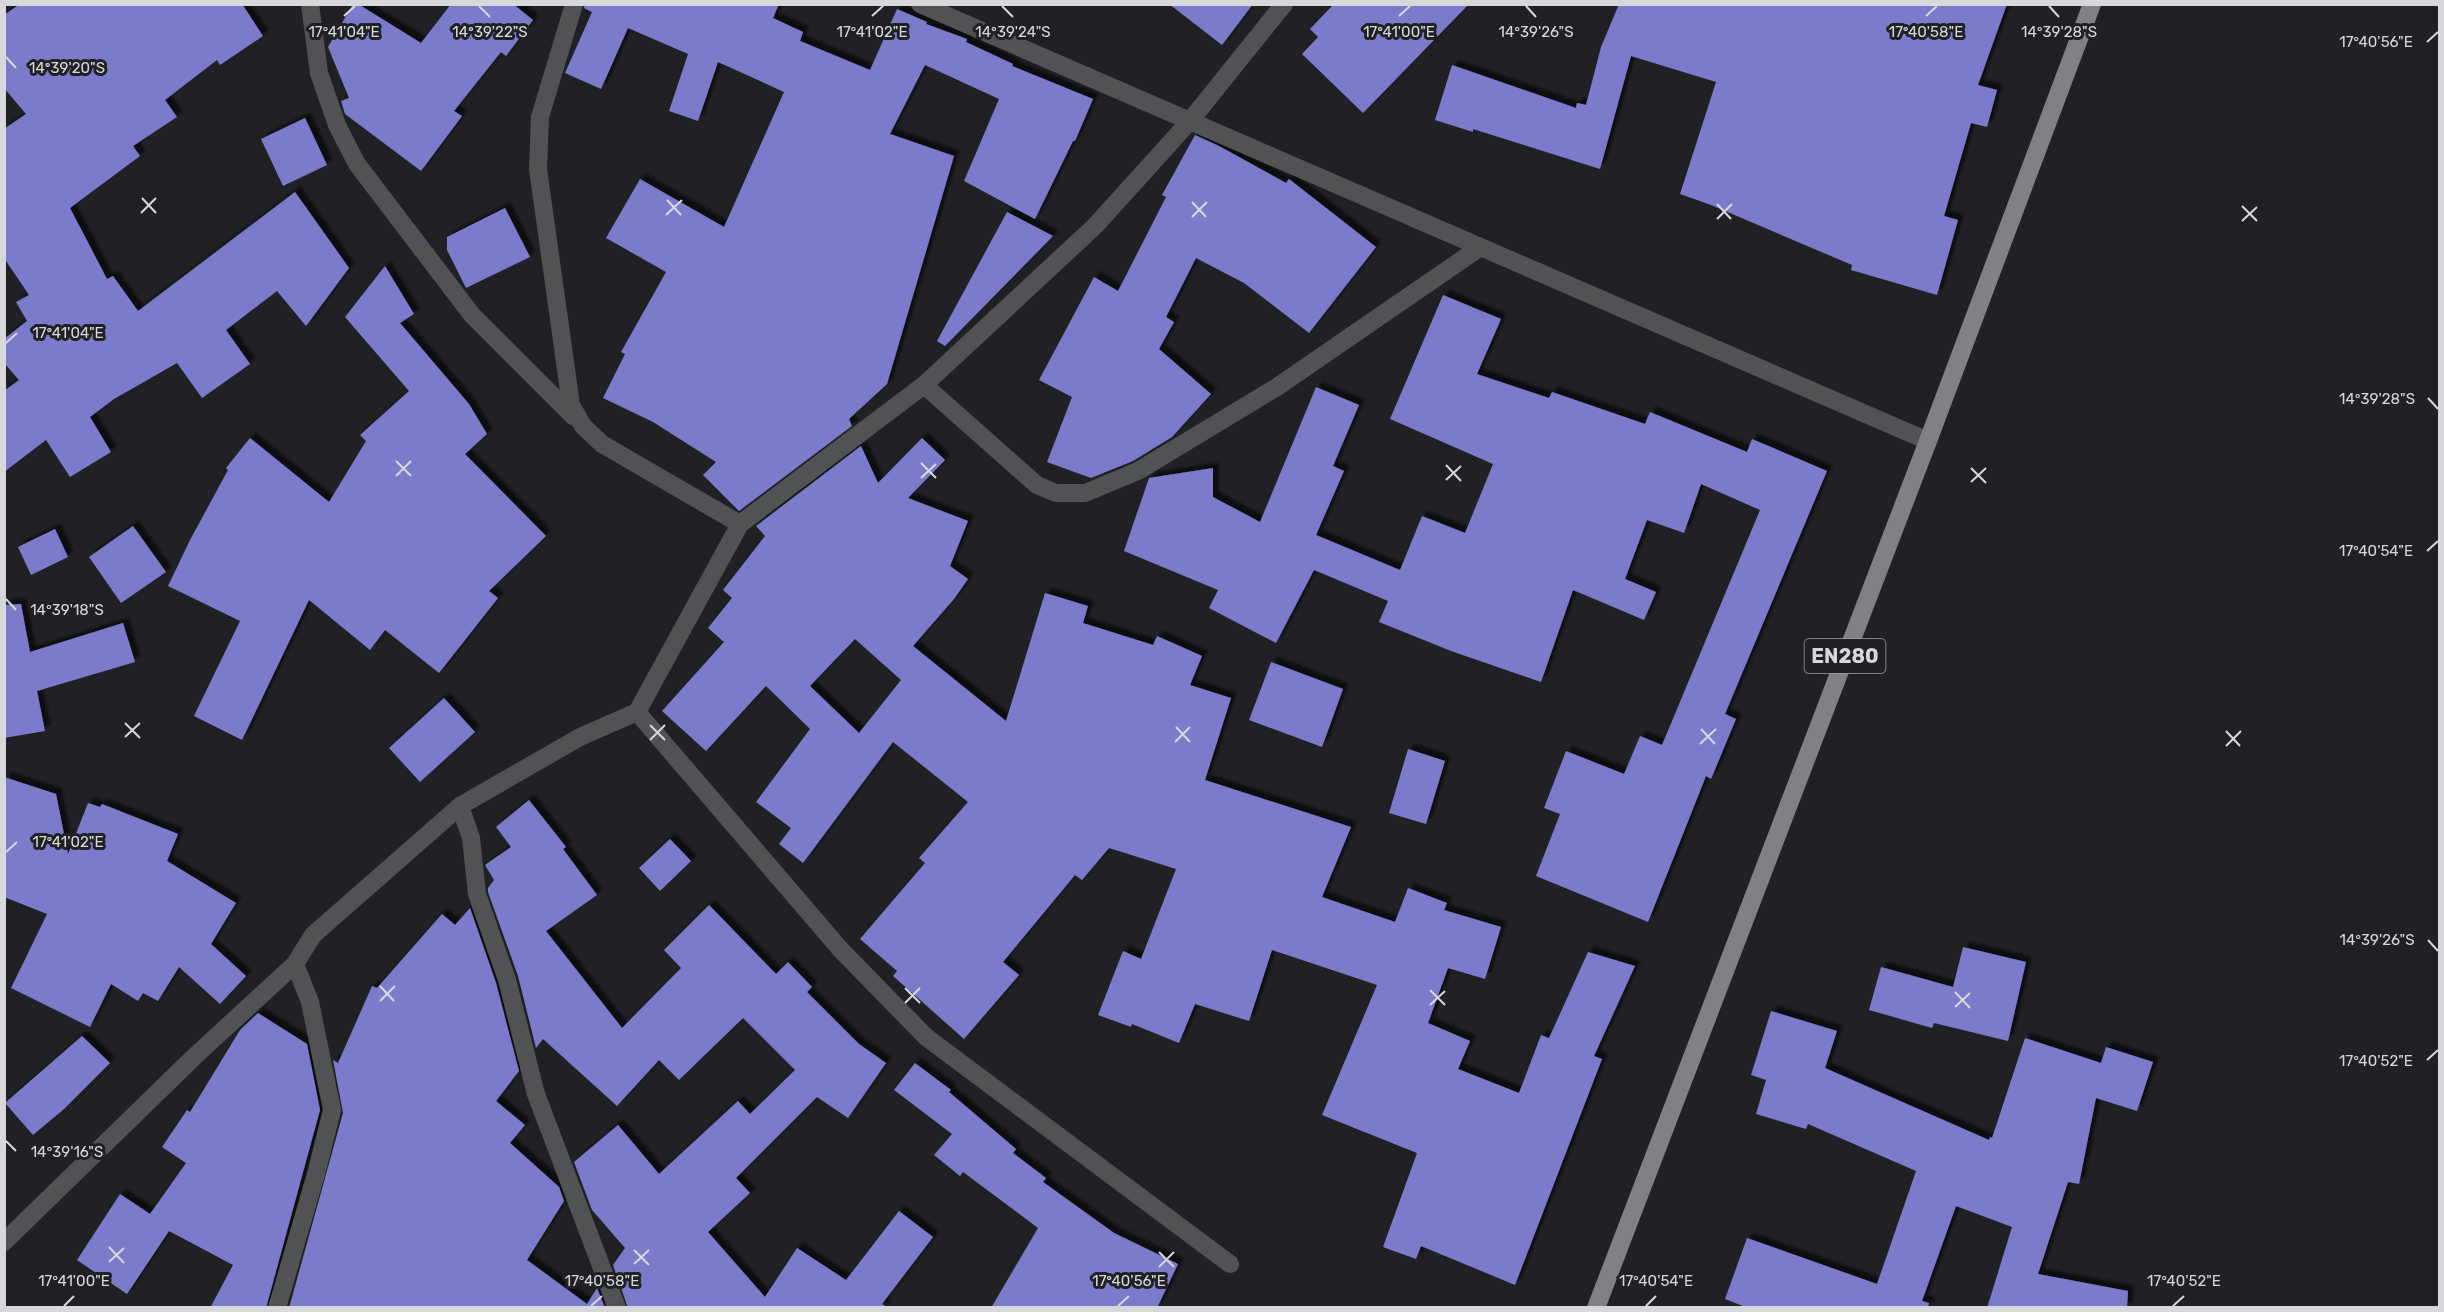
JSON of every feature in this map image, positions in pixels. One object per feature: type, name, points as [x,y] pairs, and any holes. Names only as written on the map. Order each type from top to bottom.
[{"type":"main road","name":"EN280","points":[[1596,1308],[1928,441],[2092,4]]},
{"type":"street","points":[[310,4],[319,73],[337,125],[357,164],[472,315],[602,444],[740,524]]},
{"type":"street","points":[[574,4],[540,117],[538,169],[571,405],[584,426]]},
{"type":"street","points":[[920,4],[1928,441]]},
{"type":"street","points":[[4,1242],[195,1056],[295,964],[314,935],[460,806],[580,737],[637,712],[740,524],[924,385],[1095,226],[1190,121],[1284,4]]},
{"type":"street","points":[[924,385],[1037,485],[1056,493],[1085,493],[1138,471],[1277,387],[1479,248]]},
{"type":"street","points":[[637,712],[841,950],[926,1037],[1230,1264]]},
{"type":"street","points":[[460,806],[471,838],[477,894],[507,980],[536,1094],[616,1308]]},
{"type":"street","points":[[277,1308],[332,1110],[310,1002],[295,964]]},
{"type":"building","points":[[20,4],[242,4],[263,36],[220,65],[217,60],[165,100],[177,117],[133,146],[140,156],[70,208],[107,279],[113,276],[138,311],[295,192],[349,268],[306,326],[277,291],[226,330],[250,364],[202,398],[177,363],[114,399],[90,417],[111,452],[70,477],[46,440],[4,472],[4,391],[19,380],[4,363],[4,339],[27,321],[16,302],[29,295],[4,258],[4,129],[26,114],[4,88],[4,15]]},
{"type":"building","points":[[353,4],[358,4],[421,43],[451,4],[513,4],[533,20],[506,56],[501,52],[454,111],[462,116],[421,171],[345,114],[341,101],[349,98],[328,47]]},
{"type":"building","points":[[585,4],[779,4],[773,18],[803,32],[800,41],[870,70],[897,9],[927,22],[926,24],[967,39],[966,42],[1013,64],[1012,66],[1093,99],[1075,141],[1035,219],[964,181],[999,99],[925,65],[890,134],[954,156],[887,384],[849,419],[852,426],[739,511],[703,475],[716,462],[653,422],[603,398],[625,354],[621,352],[666,272],[606,238],[640,179],[724,227],[784,92],[718,62],[698,121],[669,111],[688,54],[628,28],[601,89],[565,73],[592,12],[584,8]]},
{"type":"building","points":[[1169,4],[1253,4],[1222,45]]},
{"type":"building","points":[[1334,4],[1469,4],[1363,113],[1302,54],[1318,37],[1310,29]]},
{"type":"building","points":[[1619,4],[2007,4],[1978,85],[1997,90],[1987,127],[1971,123],[1944,216],[1958,220],[1937,295],[1851,270],[1852,265],[1680,194],[1716,82],[1631,56],[1600,169],[1473,129],[1473,132],[1435,120],[1452,65],[1576,108],[1577,103],[1586,105],[1601,47]]},
{"type":"building","points":[[305,118],[327,165],[283,186],[261,139]]},
{"type":"building","points":[[1195,135],[1286,183],[1289,179],[1376,247],[1309,333],[1244,283],[1196,258],[1166,317],[1174,322],[1159,349],[1211,394],[1172,437],[1133,461],[1091,478],[1047,462],[1072,397],[1039,380],[1094,277],[1118,291],[1166,197],[1162,195]]},
{"type":"building","points":[[505,208],[530,257],[466,288],[447,250],[447,237]]},
{"type":"building","points":[[1007,212],[1053,236],[945,346],[937,341]]},
{"type":"building","points":[[385,266],[414,314],[400,323],[469,404],[487,434],[465,454],[546,536],[489,591],[498,598],[439,673],[385,630],[370,650],[309,600],[242,740],[194,716],[240,621],[168,586],[228,470],[226,468],[250,438],[329,502],[366,441],[360,435],[409,391],[345,317]]},
{"type":"building","points":[[1443,295],[1501,319],[1477,374],[1549,398],[1552,392],[1645,424],[1650,412],[1747,452],[1752,439],[1827,471],[1725,714],[1736,719],[1711,779],[1706,776],[1648,922],[1536,876],[1560,814],[1544,808],[1566,751],[1624,774],[1640,736],[1662,745],[1760,510],[1701,484],[1684,533],[1647,520],[1625,579],[1656,592],[1644,620],[1573,590],[1541,682],[1451,651],[1379,622],[1388,601],[1314,570],[1276,643],[1209,608],[1218,590],[1124,551],[1149,478],[1213,468],[1213,497],[1260,522],[1316,387],[1359,405],[1333,466],[1344,471],[1316,535],[1400,570],[1422,516],[1465,533],[1493,464],[1390,419]]},
{"type":"building","points":[[922,438],[945,460],[908,498],[968,521],[950,566],[968,579],[954,599],[913,646],[1006,721],[1045,593],[1088,606],[1083,623],[1153,645],[1157,636],[1202,656],[1190,685],[1231,698],[1205,780],[1351,827],[1322,897],[1395,922],[1408,888],[1447,903],[1444,910],[1501,927],[1485,979],[1448,968],[1428,1023],[1470,1041],[1458,1069],[1519,1093],[1541,1035],[1549,1038],[1588,952],[1635,966],[1594,1056],[1602,1059],[1515,1285],[1421,1246],[1416,1259],[1383,1247],[1417,1153],[1322,1115],[1377,985],[1272,950],[1249,1021],[1195,1004],[1179,1043],[1132,1024],[1131,1027],[1098,1015],[1123,951],[1141,959],[1176,869],[1109,848],[1082,880],[1075,875],[1003,962],[1019,975],[964,1039],[893,976],[897,971],[860,939],[925,863],[919,858],[968,802],[893,742],[803,863],[779,844],[791,828],[756,802],[810,729],[766,686],[706,751],[662,711],[724,642],[708,628],[732,598],[723,590],[765,536],[756,526],[861,446],[878,483]],"holes":[[[855,639],[901,680],[859,733],[810,686]]]},
{"type":"building","points":[[133,526],[166,572],[121,603],[89,557]]},
{"type":"building","points":[[55,529],[68,557],[31,575],[18,547]]},
{"type":"building","points":[[21,604],[30,652],[123,623],[135,662],[37,691],[45,731],[4,738],[4,605]]},
{"type":"building","points":[[1271,662],[1343,689],[1322,747],[1249,720]]},
{"type":"building","points":[[444,698],[475,732],[420,782],[389,748]]},
{"type":"building","points":[[1408,749],[1445,761],[1426,824],[1389,813]]},
{"type":"building","points":[[4,777],[56,794],[68,854],[88,803],[100,807],[102,804],[178,834],[167,861],[236,903],[211,944],[246,976],[220,1004],[179,967],[158,1001],[143,993],[138,1001],[111,984],[90,1027],[11,988],[47,914],[4,897]]},
{"type":"building","points":[[529,800],[566,847],[563,849],[597,895],[546,931],[622,1028],[681,968],[664,950],[709,905],[776,974],[788,962],[812,987],[807,992],[859,1044],[886,1063],[848,1118],[817,1097],[736,1178],[750,1193],[708,1232],[765,1297],[797,1248],[846,1280],[899,1211],[933,1237],[882,1304],[888,1308],[628,1308],[613,1265],[625,1248],[592,1210],[574,1162],[618,1125],[659,1174],[738,1101],[750,1114],[795,1070],[743,1018],[679,1080],[659,1060],[617,1106],[543,1039],[536,1048],[518,976],[488,892],[494,880],[485,865],[511,847],[496,827]]},
{"type":"building","points":[[670,839],[691,861],[660,891],[639,868]]},
{"type":"building","points":[[470,908],[496,983],[519,1071],[496,1101],[525,1125],[510,1143],[559,1187],[564,1201],[527,1260],[587,1304],[597,1288],[605,1308],[289,1308],[343,1113],[333,1060],[338,1063],[372,986],[377,988],[442,914],[455,925]]},
{"type":"building","points":[[1963,947],[2026,962],[2008,1041],[1934,1023],[1932,1028],[1869,1010],[1881,967],[1953,987]]},
{"type":"building","points":[[1771,1011],[1837,1031],[1825,1068],[1989,1140],[1990,1137],[1992,1138],[2025,1038],[2101,1063],[2106,1047],[2153,1062],[2137,1111],[2096,1098],[2079,1184],[2068,1182],[2038,1274],[2128,1291],[2127,1308],[1987,1308],[2012,1227],[1956,1206],[1922,1301],[1929,1303],[1928,1308],[1748,1308],[1725,1299],[1747,1238],[1877,1284],[1916,1171],[1808,1124],[1806,1129],[1756,1114],[1766,1080],[1751,1075]]},
{"type":"building","points":[[258,1013],[307,1044],[320,1110],[266,1308],[210,1308],[233,1265],[169,1231],[127,1294],[77,1260],[120,1194],[150,1214],[186,1163],[162,1147],[187,1110],[190,1112],[240,1030]]},
{"type":"building","points":[[82,1036],[110,1063],[64,1109],[33,1135],[5,1103]]},
{"type":"building","points":[[915,1063],[951,1090],[949,1092],[1016,1149],[1013,1153],[1046,1178],[1043,1182],[1114,1233],[1178,1264],[1157,1308],[991,1308],[1038,1228],[963,1172],[960,1176],[934,1155],[952,1134],[894,1090]]}]
